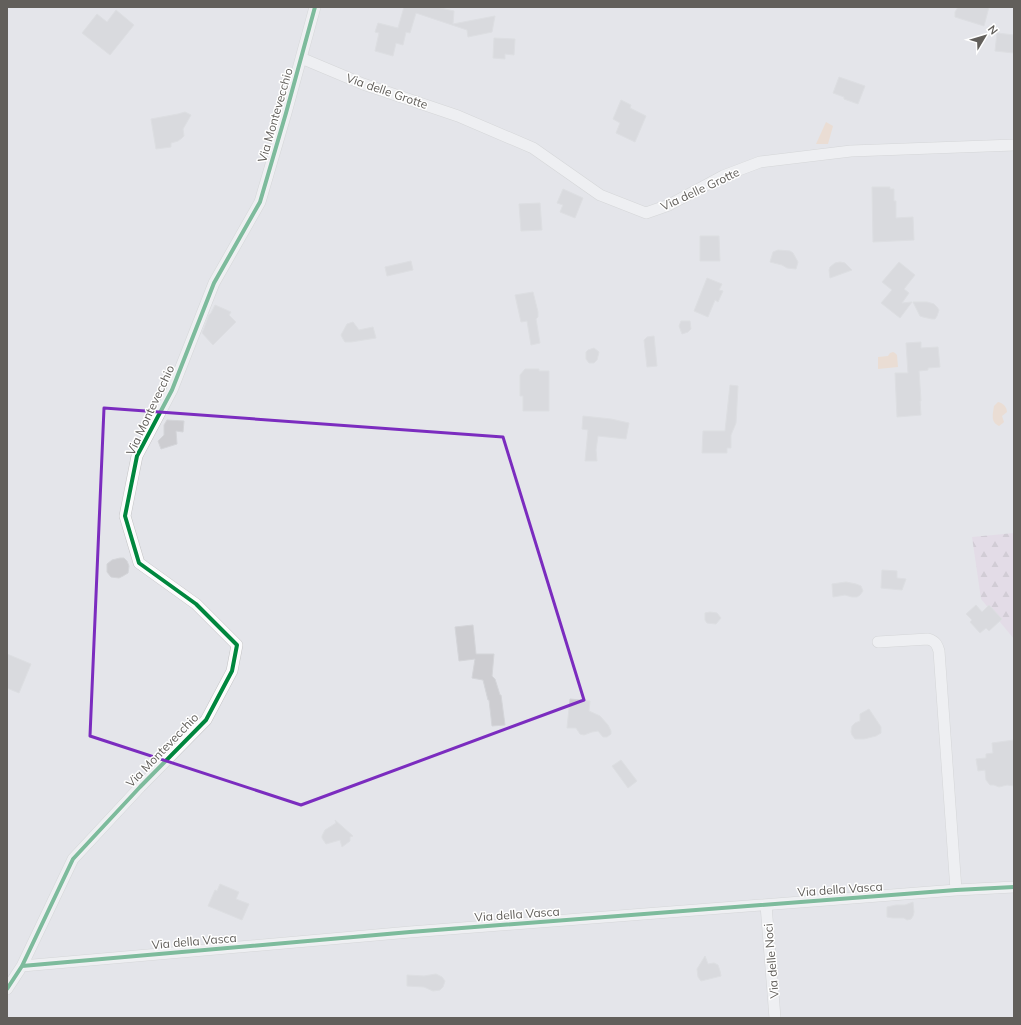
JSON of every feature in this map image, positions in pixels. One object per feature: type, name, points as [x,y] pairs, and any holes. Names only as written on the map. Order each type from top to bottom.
[{"type":"street","name":"Via Montevecchio","points":[[22,966],[73,859],[140,787],[206,720],[232,671],[237,645],[196,604],[139,563],[124,516],[137,456],[172,390],[214,283],[260,202],[314,7]]},
{"type":"street","name":"Via delle Grotte","points":[[301,58],[363,84],[458,116],[533,148],[600,195],[646,213],[669,205],[723,176],[760,162],[851,152],[1014,145]]},
{"type":"street","points":[[878,642],[928,639],[937,644],[939,651],[956,890]]},
{"type":"street","name":"Via della Vasca","points":[[22,966],[410,932],[956,890],[1014,887]]},
{"type":"street","name":"Via delle Noci","points":[[766,905],[775,1018]]},
{"type":"street","points":[[7,988],[22,966]]},
{"type":"highlighted area","points":[[104,408],[503,437],[584,700],[301,805],[90,736]]},
{"type":"green space","points":[[1014,533],[1014,639],[981,599],[972,537]]},
{"type":"shaded area","points":[[826,122],[833,126],[828,144],[816,144]]},
{"type":"shaded area","points":[[893,352],[897,355],[898,367],[878,369],[878,357],[888,356]]},
{"type":"shaded area","points":[[998,402],[1002,403],[1007,412],[1002,416],[1004,422],[999,426],[993,420],[994,406]]},
{"type":"building","points":[[404,7],[436,7],[454,11],[453,24],[495,16],[492,32],[468,37],[467,30],[416,13],[410,33],[406,32],[403,45],[396,43],[393,56],[375,51],[379,33],[375,32],[378,23],[398,28]]},
{"type":"building","points":[[958,7],[989,7],[984,26],[955,17],[955,12]]},
{"type":"building","points":[[116,10],[134,25],[110,55],[82,33],[97,14],[107,22]]},
{"type":"building","points":[[997,33],[1014,35],[1014,53],[995,51]]},
{"type":"building","points":[[494,38],[515,39],[514,55],[505,54],[505,59],[493,58]]},
{"type":"building","points":[[839,77],[865,86],[858,104],[833,93]]},
{"type":"building","points":[[621,100],[631,105],[630,108],[646,116],[635,142],[616,133],[620,123],[613,119]]},
{"type":"building","points":[[185,112],[191,115],[183,129],[184,136],[178,141],[171,143],[171,147],[156,149],[151,119]]},
{"type":"building","points":[[872,187],[890,187],[890,189],[894,189],[896,218],[913,217],[914,240],[873,242]]},
{"type":"building","points":[[563,189],[583,198],[575,218],[560,212],[563,205],[557,203]]},
{"type":"building","points":[[540,203],[542,230],[521,231],[519,204]]},
{"type":"building","points":[[700,236],[719,236],[720,261],[700,261]]},
{"type":"building","points":[[778,250],[790,251],[793,253],[798,262],[796,269],[787,268],[770,262],[773,252]]},
{"type":"building","points":[[411,261],[413,270],[387,276],[385,267]]},
{"type":"building","points":[[899,262],[915,275],[904,289],[909,293],[902,303],[912,302],[900,318],[881,303],[892,290],[882,282]]},
{"type":"building","points":[[835,263],[845,263],[852,270],[830,278],[830,267]]},
{"type":"building","points":[[707,278],[722,284],[719,290],[723,291],[718,302],[715,300],[708,317],[694,311]]},
{"type":"building","points":[[533,292],[538,312],[538,317],[536,319],[540,343],[531,345],[527,321],[521,322],[515,295]]},
{"type":"building","points":[[913,302],[927,302],[934,304],[939,310],[935,319],[920,316]]},
{"type":"building","points":[[215,305],[231,312],[229,315],[236,322],[213,345],[202,333],[209,315]]},
{"type":"building","points":[[681,321],[690,321],[691,329],[682,334],[679,326]]},
{"type":"building","points":[[353,322],[359,330],[373,327],[376,338],[345,342],[341,335],[347,324]]},
{"type":"building","points":[[654,336],[657,366],[647,367],[644,340],[647,337]]},
{"type":"building","points":[[921,342],[921,348],[938,347],[940,367],[928,368],[928,370],[919,371],[921,415],[897,417],[895,373],[908,373],[906,343]]},
{"type":"building","points":[[594,348],[599,352],[597,360],[594,363],[589,363],[586,359],[586,352]]},
{"type":"building","points":[[525,369],[549,371],[549,411],[523,411],[523,396],[520,396],[520,375]]},
{"type":"building","points":[[730,385],[738,386],[736,423],[731,435],[731,448],[727,448],[727,453],[702,453],[703,431],[725,431]]},
{"type":"building","points":[[583,416],[611,419],[629,423],[626,439],[598,436],[596,450],[597,461],[585,461],[588,430],[582,429]]},
{"type":"building","points":[[167,420],[184,421],[183,432],[176,431],[177,444],[161,449],[158,441],[164,435],[164,425]]},
{"type":"building","points":[[124,558],[127,561],[129,566],[128,573],[119,578],[111,577],[107,572],[107,564],[112,560]]},
{"type":"building","points":[[882,570],[897,571],[897,578],[906,579],[902,590],[881,588]]},
{"type":"building","points":[[846,582],[861,586],[863,591],[857,597],[845,595],[833,597],[832,584]]},
{"type":"building","points":[[976,605],[982,612],[989,605],[1002,619],[989,631],[986,628],[980,633],[970,622],[972,620],[966,614]]},
{"type":"building","points":[[705,613],[717,613],[721,618],[716,624],[707,623],[705,620]]},
{"type":"building","points":[[473,625],[476,654],[494,654],[492,676],[495,679],[501,695],[505,725],[492,726],[489,700],[483,680],[472,678],[475,659],[459,661],[455,627]]},
{"type":"building","points":[[7,654],[31,664],[19,693],[7,688]]},
{"type":"building","points":[[570,699],[590,701],[589,711],[600,716],[608,725],[611,734],[607,737],[603,737],[598,731],[584,735],[580,734],[576,728],[567,728]]},
{"type":"building","points":[[869,709],[881,727],[881,733],[864,739],[855,739],[851,732],[852,726],[860,721],[860,714]]},
{"type":"building","points":[[1014,740],[1014,786],[1007,785],[999,787],[990,785],[986,780],[985,770],[978,771],[976,759],[986,758],[986,754],[993,753],[992,743]]},
{"type":"building","points":[[621,760],[637,781],[628,788],[612,766]]},
{"type":"building","points":[[335,820],[353,836],[350,837],[350,841],[342,847],[340,840],[326,844],[322,838],[325,830],[336,823]]},
{"type":"building","points":[[220,884],[239,892],[236,899],[249,904],[242,920],[208,906],[215,890],[217,891]]},
{"type":"building","points":[[913,902],[914,912],[911,919],[907,920],[904,918],[887,917],[887,907],[905,905]]},
{"type":"building","points":[[705,956],[708,964],[714,963],[718,965],[721,976],[701,981],[698,977],[697,969]]},
{"type":"building","points":[[436,974],[442,977],[445,981],[440,990],[433,991],[424,987],[407,986],[407,975],[424,976]]},
{"type":"cycle path","points":[[7,989],[22,966],[73,859],[140,787],[206,720],[232,671],[237,645],[196,604],[139,563],[125,516],[137,456],[172,390],[214,283],[260,202],[315,7]]},
{"type":"cycle path","points":[[22,966],[410,932],[956,890],[1014,887]]}]
